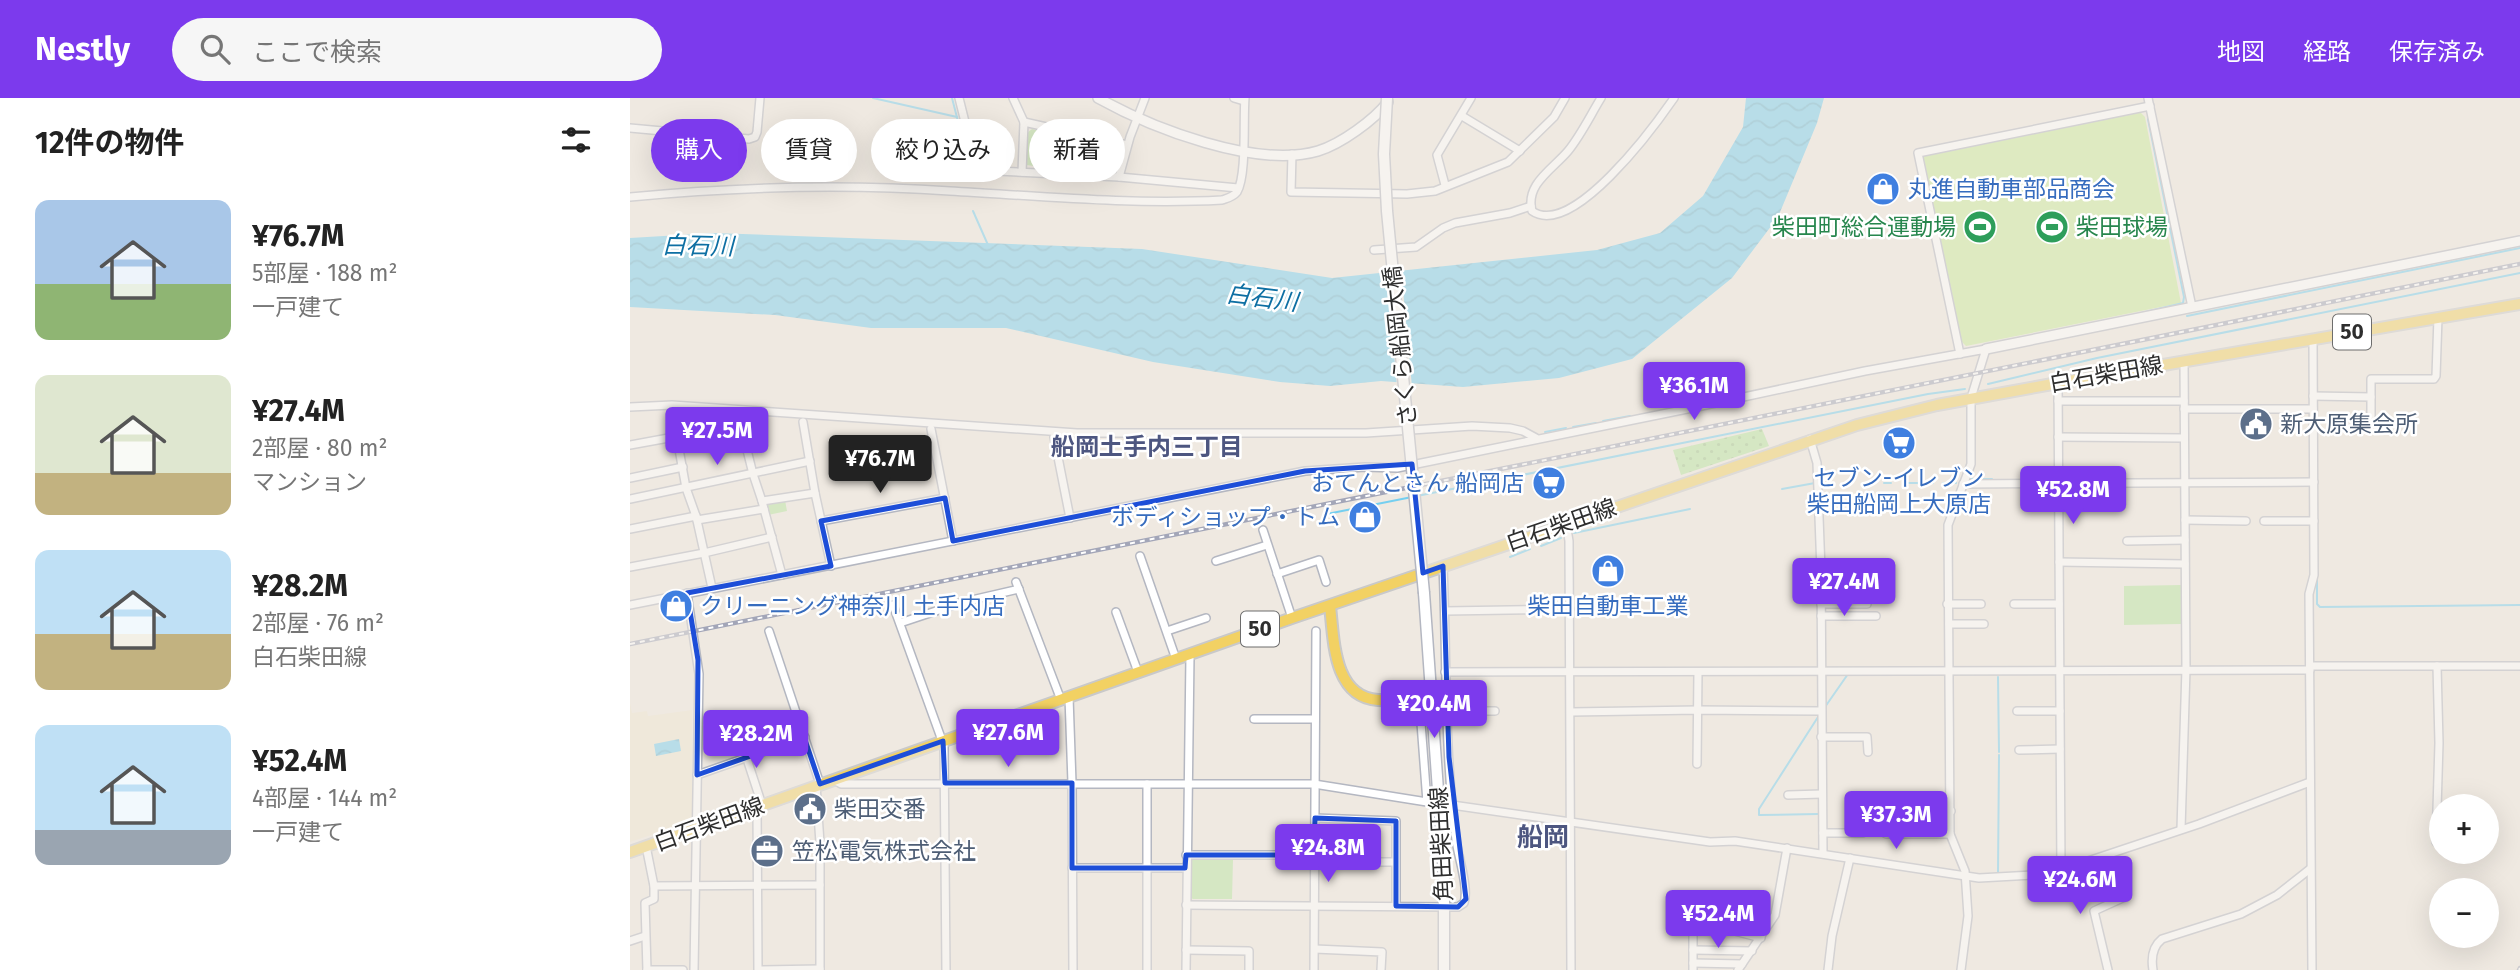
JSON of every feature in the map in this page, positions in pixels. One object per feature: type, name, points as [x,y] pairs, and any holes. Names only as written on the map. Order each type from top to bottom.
[{"type":"main road","name":"さくら船岡大橋","points":[[1389,98],[1384,154],[1387,211],[1424,593]]},
{"type":"main road","name":"白石柴田線","points":[[630,852],[1566,523],[1810,439],[1902,412],[2520,304]]},
{"type":"main road","name":"角田柴田線","points":[[1424,593],[1433,696],[1444,907],[1444,970]]},
{"type":"main road","points":[[1330,606],[1336,652],[1342,673],[1354,691],[1361,696],[1377,700],[1433,696]]},
{"type":"street","points":[[630,128],[749,139],[755,137],[757,132],[760,98]]},
{"type":"street","points":[[958,98],[977,170],[1029,172]]},
{"type":"street","points":[[1013,98],[1024,122],[1022,172]]},
{"type":"street","points":[[1098,98],[1137,119],[1186,136],[1243,152],[1292,154],[1327,148],[1375,118],[1389,98]]},
{"type":"street","points":[[1125,153],[1145,98]]},
{"type":"street","points":[[630,197],[706,190],[884,189],[1124,200],[1222,200],[1233,196],[1238,188],[1243,152],[1244,100],[1234,98]]},
{"type":"street","points":[[1445,185],[1437,155],[1471,98]]},
{"type":"street","points":[[1292,154],[1291,192],[1407,194],[1435,191],[1508,162],[1554,117],[1565,98]]},
{"type":"street","points":[[1601,98],[1568,151],[1540,179],[1531,198],[1532,211],[1537,215],[1554,216],[1591,194],[1628,156],[1674,98]]},
{"type":"street","points":[[1960,354],[1918,153],[2149,102],[2192,307]]},
{"type":"street","points":[[1462,116],[1520,151]]},
{"type":"street","points":[[1024,122],[1127,145]]},
{"type":"street","points":[[1125,178],[1238,188]]},
{"type":"street","points":[[1374,250],[1416,247],[1455,223],[1531,206]]},
{"type":"street","points":[[630,605],[1305,471],[1397,468],[1865,371],[2520,241]]},
{"type":"street","points":[[2371,422],[2371,379],[2434,379],[2436,376],[2438,317]]},
{"type":"street","points":[[2312,970],[2309,594],[2314,575],[2313,339]]},
{"type":"street","points":[[1961,970],[1968,916],[1965,871],[1951,834],[1948,525],[1970,464],[1971,398],[1986,349]]},
{"type":"street","points":[[2181,829],[2186,669],[2184,361]]},
{"type":"street","points":[[2057,383],[2061,870]]},
{"type":"street","points":[[2313,396],[2371,397]]},
{"type":"street","points":[[2058,401],[2313,409]]},
{"type":"street","points":[[630,407],[672,405],[1077,433],[1366,433],[1472,426],[1510,428],[1536,438]]},
{"type":"street","points":[[739,418],[782,575]]},
{"type":"street","points":[[803,422],[831,566]]},
{"type":"street","points":[[931,429],[953,541]]},
{"type":"street","points":[[630,445],[674,437],[679,443],[686,488],[696,518],[712,588]]},
{"type":"street","points":[[1054,437],[1070,518]]},
{"type":"street","points":[[2058,438],[2184,438]]},
{"type":"street","points":[[1810,439],[1817,463],[1823,853]]},
{"type":"street","points":[[630,499],[810,461]]},
{"type":"street","points":[[630,478],[682,467]]},
{"type":"street","points":[[1963,484],[2314,482]]},
{"type":"street","points":[[630,530],[815,493]]},
{"type":"street","points":[[821,521],[945,498]]},
{"type":"street","points":[[2185,520],[2246,521]]},
{"type":"street","points":[[2264,521],[2314,521]]},
{"type":"street","points":[[1566,523],[1569,541],[1570,609],[1571,970]]},
{"type":"street","points":[[1262,530],[1292,618]]},
{"type":"street","points":[[630,567],[772,537]]},
{"type":"street","points":[[2127,541],[2185,540]]},
{"type":"street","points":[[1216,561],[1267,545]]},
{"type":"street","points":[[1140,556],[1176,659]]},
{"type":"street","points":[[1277,574],[1319,561],[1326,582]]},
{"type":"street","points":[[2059,562],[2185,564]]},
{"type":"street","points":[[1186,905],[1458,907],[1466,899],[1452,806],[1443,566]]},
{"type":"street","points":[[900,623],[1018,585],[1065,698],[1072,783],[1073,970]]},
{"type":"street","points":[[687,593],[699,674],[694,970]]},
{"type":"street","points":[[1821,604],[1867,604]]},
{"type":"street","points":[[1947,604],[1981,604]]},
{"type":"street","points":[[2014,604],[2059,604]]},
{"type":"street","points":[[893,605],[943,742],[946,970]]},
{"type":"street","points":[[1445,611],[1570,609]]},
{"type":"street","points":[[1116,612],[1138,672]]},
{"type":"street","points":[[1821,615],[1876,616]]},
{"type":"street","points":[[1167,631],[1206,618]]},
{"type":"street","points":[[1949,624],[1984,624]]},
{"type":"street","points":[[747,759],[760,806],[758,970],[820,970],[818,785],[805,737],[769,631]]},
{"type":"street","points":[[1314,970],[1316,632]]},
{"type":"street","points":[[1185,970],[1190,655]]},
{"type":"street","points":[[2437,794],[2438,666]]},
{"type":"street","points":[[1445,672],[2520,666]]},
{"type":"street","points":[[1697,764],[1698,672]]},
{"type":"street","points":[[1447,711],[1495,711]]},
{"type":"street","points":[[1571,712],[1821,711]]},
{"type":"street","points":[[2017,711],[2060,711]]},
{"type":"street","points":[[1254,719],[1315,719]]},
{"type":"street","points":[[834,779],[841,784],[1314,784],[1427,802],[1421,723]]},
{"type":"street","points":[[697,775],[805,737]]},
{"type":"street","points":[[1821,737],[1867,737],[1868,751]]},
{"type":"street","points":[[2019,750],[2060,750]]},
{"type":"street","points":[[1452,806],[1710,842],[1735,841],[1964,876],[1997,878],[2061,870],[2276,797],[2310,782]]},
{"type":"street","points":[[1147,784],[1147,970]]},
{"type":"street","points":[[1788,795],[1822,794]]},
{"type":"street","points":[[1890,812],[1951,811]]},
{"type":"street","points":[[1315,818],[1396,821],[1396,906]]},
{"type":"street","points":[[1823,833],[1863,833]]},
{"type":"street","points":[[1886,834],[1951,834]]},
{"type":"street","points":[[646,846],[654,886],[654,899],[645,903],[647,970],[683,970]]},
{"type":"street","points":[[1761,938],[1693,920],[1693,967],[1740,967],[1761,938],[1774,915],[1787,848]]},
{"type":"street","points":[[1186,855],[1395,862]]},
{"type":"street","points":[[1828,970],[1832,936],[1850,858]]},
{"type":"street","points":[[1072,868],[1185,868]]},
{"type":"street","points":[[2153,970],[2151,962],[2154,948],[2162,939],[2242,914],[2277,895],[2310,869]]},
{"type":"street","points":[[654,886],[820,886]]},
{"type":"street","points":[[2108,970],[2094,911],[2127,896]]},
{"type":"street","points":[[630,941],[645,936]]},
{"type":"street","points":[[1315,949],[1381,952],[1381,970]]},
{"type":"street","points":[[1186,950],[1249,951],[1249,970]]},
{"type":"street","points":[[1693,950],[1752,951]]},
{"type":"highlighted area","points":[[1412,464],[1423,573],[1443,566],[1449,757],[1466,899],[1458,907],[1396,906],[1396,821],[1315,818],[1314,855],[1186,855],[1185,868],[1072,868],[1072,783],[945,783],[943,741],[820,784],[804,737],[697,775],[698,660],[687,593],[831,566],[821,521],[945,498],[953,541],[1305,471]]},
{"type":"shaded area","points":[[630,703],[632,713],[647,711],[648,716],[692,710],[692,819],[690,822],[630,842]]},
{"type":"green space","name":"柴田球場","points":[[2139,111],[2145,117],[2181,303],[1966,346],[1962,342],[1922,155]]},
{"type":"green space","points":[[1029,131],[1029,165],[1026,165]]},
{"type":"green space","points":[[1762,429],[1769,446],[1681,475],[1673,450]]},
{"type":"green space","points":[[785,500],[787,511],[768,515],[768,503]]},
{"type":"green space","points":[[2181,585],[2181,624],[2124,625],[2124,586]]},
{"type":"green space","points":[[1194,859],[1233,860],[1232,899],[1189,897],[1189,862]]},
{"type":"water","name":"白石川","points":[[1746,98],[1824,98],[1817,123],[1778,217],[1732,278],[1632,359],[1559,378],[1463,387],[1381,381],[1330,386],[1280,382],[1153,362],[1006,328],[871,328],[775,315],[630,307],[630,238],[714,233],[1142,249],[1332,278],[1597,250],[1660,233],[1703,196],[1743,127]]},
{"type":"water","points":[[679,739],[681,751],[656,756],[654,744]]},
{"type":"pier","points":[[1401,268],[1412,387],[1397,386],[1386,270]]},
{"type":"waterway","points":[[873,98],[957,117]]},
{"type":"waterway","points":[[952,98],[957,119]]},
{"type":"waterway","points":[[2137,314],[2183,303],[2184,297],[2148,119]]},
{"type":"waterway","points":[[973,211],[988,245]]},
{"type":"waterway","points":[[2187,316],[2520,248]]},
{"type":"waterway","points":[[1988,384],[2097,358],[2520,273]]},
{"type":"waterway","points":[[1417,496],[1928,394],[1965,389]]},
{"type":"waterway","points":[[1603,421],[1630,416]]},
{"type":"waterway","points":[[1573,427],[1596,423]]},
{"type":"waterway","points":[[1545,432],[1566,428]]},
{"type":"waterway","points":[[1970,479],[1992,479]]},
{"type":"waterway","points":[[1782,489],[1815,483]]},
{"type":"waterway","points":[[1884,483],[1891,483]]},
{"type":"waterway","points":[[1903,483],[1933,483]]},
{"type":"waterway","points":[[1943,483],[1956,483]]},
{"type":"waterway","points":[[1327,514],[1412,497]]},
{"type":"waterway","points":[[1574,533],[1690,509]]},
{"type":"waterway","points":[[1541,546],[1561,538]]},
{"type":"waterway","points":[[1510,557],[1530,549]]},
{"type":"waterway","points":[[2317,578],[2317,604],[2320,607],[2520,605]]},
{"type":"waterway","points":[[1825,707],[1848,674]]},
{"type":"waterway","points":[[1998,677],[1999,752]]},
{"type":"waterway","points":[[1818,717],[1759,809],[1759,815],[1818,814]]},
{"type":"waterway","points":[[1998,873],[1999,755]]},
{"type":"railway","points":[[630,644],[2520,264]]},
{"type":"place","name":"丸進自動車部品商会","points":[[1883,189]]},
{"type":"place","name":"柴田町総合運動場","points":[[1980,227]]},
{"type":"place","name":"柴田球場","points":[[2052,227]]},
{"type":"place","name":"新大原集会所","points":[[2256,424]]},
{"type":"place","name":"セブン-イレブン 柴田船岡上大原店","points":[[1899,443]]},
{"type":"place","name":"おてんとさん 船岡店","points":[[1549,483]]},
{"type":"place","name":"ボディショップ・トム","points":[[1365,517]]},
{"type":"place","name":"柴田自動車工業","points":[[1608,571]]},
{"type":"place","name":"クリーニング神奈川 土手内店","points":[[676,606]]},
{"type":"place","name":"柴田交番","points":[[810,809]]},
{"type":"place","name":"笠松電気株式会社","points":[[767,851]]},
{"type":"district","name":"船岡土手内三丁目","points":[[1147,447]]},
{"type":"district","name":"船岡","points":[[1543,837]]}]
